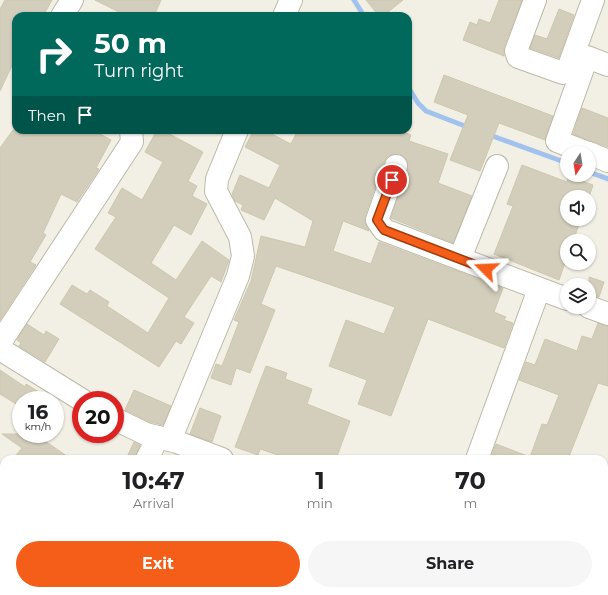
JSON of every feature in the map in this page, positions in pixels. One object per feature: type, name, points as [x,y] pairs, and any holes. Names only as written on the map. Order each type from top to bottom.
[{"type":"lane","points":[[64,12],[72,0]]},
{"type":"lane","points":[[286,12],[291,0]]},
{"type":"lane","points":[[535,0],[516,51],[518,57],[563,73],[575,72],[587,57],[608,65]]},
{"type":"lane","points":[[570,146],[557,141],[593,0]]},
{"type":"lane","points":[[72,393],[1,342],[132,142],[131,134]]},
{"type":"lane","points":[[150,455],[164,438],[238,276],[243,256],[240,237],[216,191],[217,179],[235,134]]},
{"type":"lane","points":[[596,156],[608,160]]},
{"type":"lane","points":[[396,166],[377,220],[384,230],[560,296]]},
{"type":"lane","points":[[460,258],[497,166]]},
{"type":"lane","points":[[479,455],[539,289]]},
{"type":"lane","points":[[596,310],[608,314]]},
{"type":"lane","points":[[124,422],[211,455]]},
{"type":"building","points":[[5,0],[52,0],[45,12],[12,12],[12,66],[0,91],[0,9]]},
{"type":"building","points":[[95,0],[161,0],[156,12],[119,12]]},
{"type":"building","points":[[366,0],[403,0],[388,12],[376,12]]},
{"type":"building","points":[[499,0],[522,0],[504,47],[504,56],[463,40],[470,22],[477,25],[479,19],[490,23]]},
{"type":"building","points":[[559,9],[574,15],[559,58],[530,48],[535,35],[547,39]]},
{"type":"building","points":[[444,75],[553,116],[545,140],[499,123],[480,171],[450,160],[468,115],[434,102]]},
{"type":"building","points":[[582,108],[608,118],[608,147],[573,134]]},
{"type":"building","points":[[12,131],[12,134],[100,134],[111,140],[96,168],[99,169],[77,202],[61,194],[43,233],[46,235],[30,262],[36,265],[0,320],[0,148]]},
{"type":"building","points":[[155,134],[169,134],[203,152],[188,181],[197,186],[192,196],[207,204],[191,235],[174,225],[151,263],[176,280],[202,241],[229,260],[221,282],[211,276],[184,317],[194,323],[181,344],[176,341],[159,367],[60,304],[72,285],[87,294],[90,290],[109,302],[107,306],[148,333],[169,298],[95,249],[116,217],[108,213],[122,188],[142,200],[163,162],[145,152]]},
{"type":"building","points":[[252,134],[272,134],[291,144],[296,134],[408,134],[411,135],[409,141],[448,154],[438,183],[472,196],[453,243],[391,218],[408,164],[405,158],[400,154],[394,154],[388,156],[384,162],[365,216],[365,222],[369,231],[343,221],[333,251],[371,264],[379,242],[503,288],[494,312],[506,317],[504,320],[513,323],[504,348],[428,319],[391,416],[358,404],[367,380],[329,366],[346,320],[384,334],[395,307],[276,266],[261,304],[275,310],[250,373],[236,368],[231,385],[211,378],[216,364],[222,366],[239,322],[234,320],[251,281],[261,236],[305,247],[313,221],[275,198],[264,220],[241,210],[243,205],[235,201],[232,194],[240,175],[269,188],[280,165],[245,147]]},
{"type":"building","points":[[522,165],[560,179],[560,182],[585,182],[593,185],[591,190],[560,190],[560,226],[578,226],[576,234],[560,234],[560,270],[562,270],[559,280],[494,254],[513,206],[507,204]]},
{"type":"building","points":[[596,279],[604,282],[599,297],[596,296]]},
{"type":"building","points":[[598,323],[608,326],[608,386],[598,383],[570,455],[531,455],[542,424],[547,425],[559,395],[519,380],[526,362],[535,365],[545,339],[577,351],[582,336],[592,339]]},
{"type":"building","points":[[27,324],[44,335],[46,331],[59,339],[45,362],[19,346],[21,343],[17,340]]},
{"type":"building","points":[[266,366],[287,373],[285,379],[312,389],[307,404],[350,421],[337,455],[278,455],[260,449],[258,455],[235,447]]},
{"type":"building","points":[[0,370],[25,387],[26,384],[37,391],[12,391],[12,401],[0,394]]},
{"type":"building","points":[[134,390],[171,406],[163,425],[150,422],[125,410]]},
{"type":"building","points":[[200,408],[221,416],[212,442],[190,434]]},
{"type":"building","points":[[2,434],[12,434],[12,441]]},
{"type":"building","points":[[134,442],[140,445],[136,455],[128,455]]},
{"type":"building","points":[[15,443],[48,443],[65,455],[16,455],[22,448]]},
{"type":"building","points":[[496,444],[525,455],[492,455]]},
{"type":"waterway","points":[[354,0],[362,12]]},
{"type":"waterway","points":[[412,93],[418,103],[426,111],[470,128]]},
{"type":"waterway","points":[[487,134],[560,160]]},
{"type":"waterway","points":[[596,175],[608,179]]},
{"type":"route","points":[[392,180],[377,220],[384,230],[486,269]]}]
